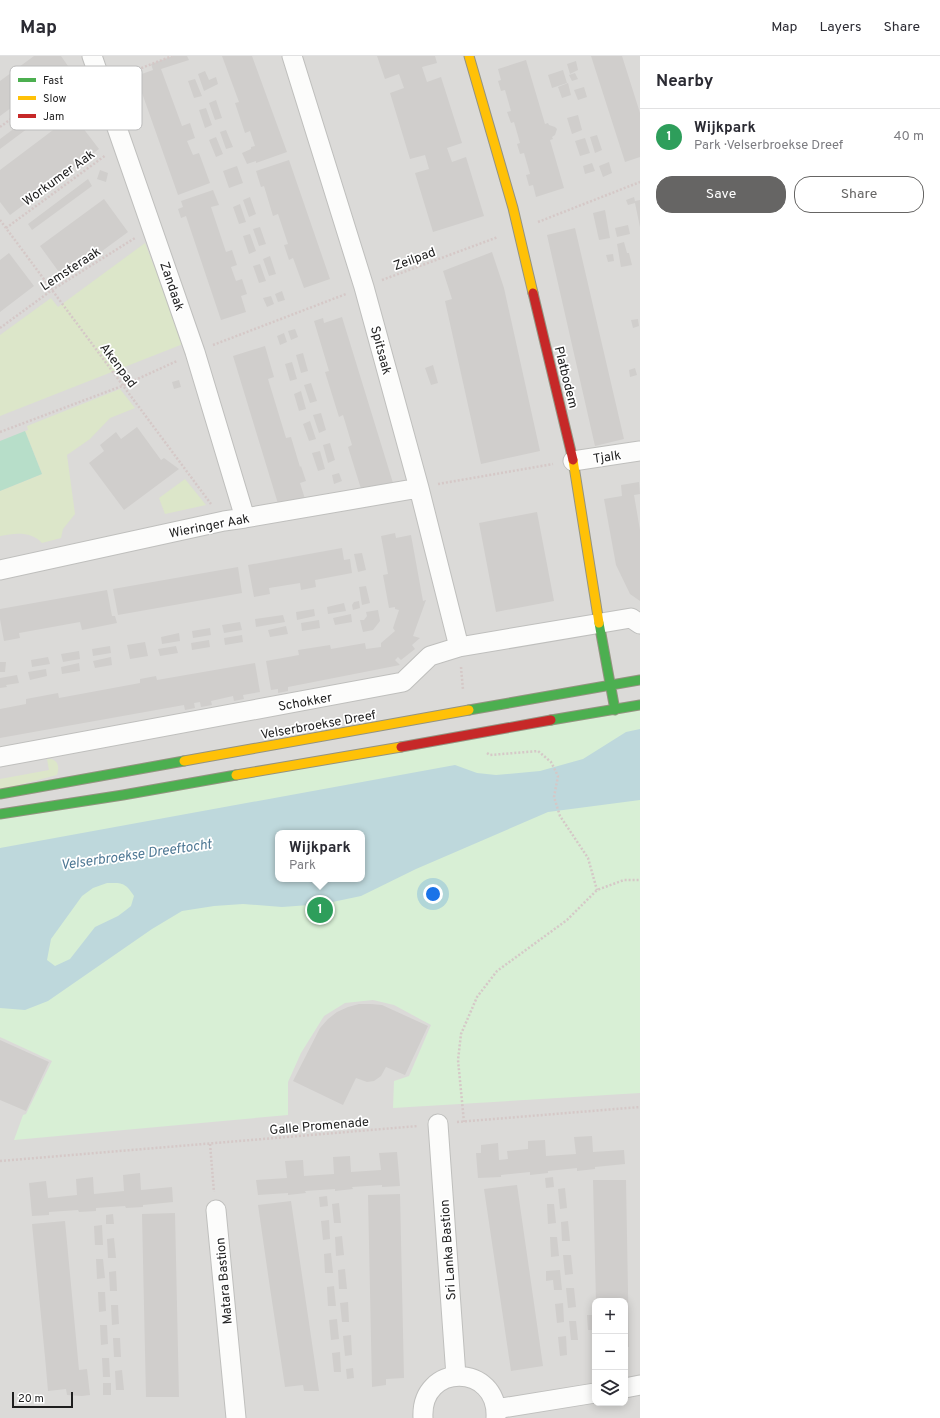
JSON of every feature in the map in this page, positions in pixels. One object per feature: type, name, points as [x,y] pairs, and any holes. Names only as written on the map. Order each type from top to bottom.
[{"type":"street","name":"Spitsaak","points":[[292,56],[364,287],[419,488],[459,647]]},
{"type":"street","name":"Platbodem","points":[[469,56],[518,230],[573,461],[599,624],[615,710]]},
{"type":"street","name":"Zandaak","points":[[118,130],[195,352],[245,518]]},
{"type":"street","name":"Tjalk","points":[[573,461],[640,451]]},
{"type":"street","name":"Wieringer Aak","points":[[0,570],[224,521],[419,488]]},
{"type":"street","name":"Schokker","points":[[0,757],[403,682],[430,656],[459,647],[631,618],[640,624]]},
{"type":"street","name":"Velserbroekse Dreef","points":[[0,794],[640,680]]},
{"type":"street","points":[[0,814],[154,790],[640,705]]},
{"type":"street","name":"Sri Lanka Bastion","points":[[438,1124],[456,1376]]},
{"type":"street","name":"Matara Bastion","points":[[216,1210],[236,1418]]},
{"type":"street","points":[[423,1418],[422,1410],[424,1401],[430,1391],[446,1378],[456,1376],[465,1376],[484,1384],[494,1400],[496,1414],[592,1394]]},
{"type":"street","points":[[628,1388],[640,1386]]},
{"type":"path","points":[[142,68],[172,56]]},
{"type":"path","points":[[81,66],[92,58]]},
{"type":"path","points":[[0,127],[10,120]]},
{"type":"path","name":"Workumer Aak","points":[[6,228],[123,143]]},
{"type":"path","name":"Zeilpad","points":[[0,432],[122,386],[195,352],[518,230],[640,182]]},
{"type":"path","name":"Akenpad","points":[[0,220],[122,386],[224,521]]},
{"type":"path","name":"Lemsteraak","points":[[0,328],[52,290],[152,227]]},
{"type":"path","points":[[419,488],[573,461]]},
{"type":"path","points":[[551,762],[558,776],[554,797],[560,816],[588,858],[597,890]]},
{"type":"path","points":[[464,1122],[458,1060],[461,1034],[477,997],[497,971],[567,920],[597,890],[624,880],[640,880]]},
{"type":"path","name":"Galle Promenade","points":[[0,1161],[640,1107]]},
{"type":"path","points":[[210,1144],[216,1210]]},
{"type":"shaded area","points":[[0,56],[640,56],[640,1418],[0,1418]]},
{"type":"green space","points":[[145,243],[154,266],[156,265],[183,344],[0,416],[0,335],[51,298],[58,307]]},
{"type":"green space","points":[[120,389],[135,408],[110,418],[90,439],[67,455],[75,514],[63,529],[61,538],[42,543],[33,536],[22,534],[0,536],[0,491],[42,474],[25,431],[28,430],[27,426]]},
{"type":"green space","points":[[25,431],[42,474],[0,491],[0,441]]},
{"type":"green space","points":[[185,479],[206,505],[165,514],[159,498]]},
{"type":"green space","points":[[640,708],[640,1093],[393,1108],[394,1081],[409,1076],[431,1025],[394,1005],[373,1000],[345,1003],[324,1016],[301,1053],[288,1082],[288,1115],[14,1140],[23,1115],[26,1114],[52,1061],[0,1037],[0,819]]},
{"type":"green space","points":[[47,759],[54,760],[56,762],[58,766],[57,775],[0,790],[0,779],[49,770]]},
{"type":"water","name":"Velserbroekse Dreeftocht","points":[[640,729],[640,800],[548,812],[416,869],[361,896],[323,904],[282,907],[243,904],[214,906],[182,911],[152,929],[48,1001],[25,1010],[0,1008],[0,848],[455,765],[477,773],[496,775],[540,771],[583,759],[626,732]],"holes":[[[107,883],[120,883],[128,888],[134,896],[131,906],[118,916],[95,927],[70,959],[55,966],[47,960],[51,939],[82,896],[93,888]]]},
{"type":"building","points":[[34,56],[61,56],[68,66],[20,66]]},
{"type":"building","points":[[173,56],[187,56],[189,60],[161,69],[182,126],[190,123],[195,138],[187,141],[193,155],[199,153],[210,183],[178,195],[142,93],[142,74],[153,70],[151,64]]},
{"type":"building","points":[[222,56],[252,56],[287,152],[256,163],[256,161],[247,164],[242,153],[255,146],[250,131],[245,133],[235,103],[239,102]]},
{"type":"building","points":[[377,56],[435,56],[437,63],[422,67],[427,82],[441,77],[462,143],[447,148],[452,162],[466,157],[484,216],[433,232],[415,173],[429,169],[425,155],[410,159],[390,93],[404,88],[399,74],[385,79]]},
{"type":"building","points":[[591,56],[622,56],[640,113],[640,157],[625,162]]},
{"type":"building","points":[[526,60],[545,124],[548,123],[557,129],[555,135],[552,137],[553,139],[550,140],[564,188],[536,197],[533,185],[529,186],[526,175],[530,174],[524,153],[520,154],[517,144],[520,143],[514,122],[511,123],[507,112],[511,111],[505,90],[501,91],[498,81],[501,80],[498,69]]},
{"type":"building","points":[[576,61],[578,70],[570,74],[567,64]]},
{"type":"building","points":[[563,70],[567,83],[552,88],[548,75]]},
{"type":"building","points":[[205,71],[209,80],[216,77],[218,84],[204,91],[198,74]]},
{"type":"building","points":[[575,73],[578,79],[572,81],[569,75]]},
{"type":"building","points":[[10,74],[10,109],[0,116],[0,81]]},
{"type":"building","points":[[195,79],[202,96],[194,98],[188,81]]},
{"type":"building","points":[[568,83],[571,95],[562,98],[558,87]]},
{"type":"building","points":[[584,87],[587,97],[578,100],[574,90]]},
{"type":"building","points":[[216,100],[222,118],[215,120],[209,103]]},
{"type":"building","points":[[206,108],[212,125],[205,128],[199,110]]},
{"type":"building","points":[[578,115],[582,130],[572,134],[567,118]]},
{"type":"building","points":[[12,130],[25,130],[0,149],[0,139]]},
{"type":"building","points":[[53,130],[84,130],[99,149],[10,215],[0,202],[0,170]]},
{"type":"building","points":[[226,130],[233,147],[226,149],[220,132]]},
{"type":"building","points":[[597,135],[602,150],[595,153],[590,137]]},
{"type":"building","points":[[216,137],[223,154],[216,157],[209,140]]},
{"type":"building","points":[[585,138],[590,153],[580,156],[575,141]]},
{"type":"building","points":[[289,160],[330,279],[304,288],[293,258],[289,260],[284,245],[288,244],[278,214],[273,216],[264,186],[261,187],[256,171]]},
{"type":"building","points":[[609,162],[612,173],[603,177],[599,166]]},
{"type":"building","points":[[592,163],[595,171],[585,174],[583,166]]},
{"type":"building","points":[[237,166],[243,183],[229,188],[223,171]]},
{"type":"building","points":[[100,170],[108,173],[106,182],[97,179]]},
{"type":"building","points":[[88,179],[92,186],[32,230],[28,224]]},
{"type":"building","points":[[213,190],[219,205],[211,207],[226,252],[232,250],[237,265],[231,267],[236,281],[242,279],[247,294],[241,296],[246,312],[221,320],[186,216],[181,218],[178,209],[183,207],[181,201]]},
{"type":"building","points":[[250,197],[256,214],[249,217],[243,200]]},
{"type":"building","points":[[634,197],[635,201],[640,200],[640,227],[635,203],[628,205],[626,200]]},
{"type":"building","points":[[104,199],[128,232],[64,279],[40,246]]},
{"type":"building","points":[[240,204],[246,222],[239,224],[233,207]]},
{"type":"building","points":[[605,210],[610,238],[599,240],[593,213]]},
{"type":"building","points":[[628,225],[630,234],[617,237],[615,228]]},
{"type":"building","points":[[260,227],[266,244],[259,246],[253,229]]},
{"type":"building","points":[[575,228],[624,439],[595,446],[547,235]]},
{"type":"building","points":[[250,234],[256,251],[249,254],[243,236]]},
{"type":"building","points":[[624,242],[632,265],[621,267],[617,244]]},
{"type":"building","points":[[492,252],[504,288],[540,451],[481,464],[445,301],[452,299],[443,271]]},
{"type":"building","points":[[9,253],[34,286],[0,312],[0,260]]},
{"type":"building","points":[[613,254],[614,261],[608,262],[606,255]]},
{"type":"building","points":[[270,256],[276,274],[269,276],[263,259]]},
{"type":"building","points":[[260,264],[266,281],[259,283],[253,266]]},
{"type":"building","points":[[282,291],[285,300],[278,302],[275,294]]},
{"type":"building","points":[[271,296],[274,304],[267,307],[263,298]]},
{"type":"building","points":[[342,317],[393,483],[362,492],[348,447],[352,445],[343,415],[339,417],[325,372],[329,371],[314,321],[323,318],[324,323]]},
{"type":"building","points":[[638,319],[639,326],[633,328],[631,320]]},
{"type":"building","points":[[295,329],[298,337],[291,340],[288,331]]},
{"type":"building","points":[[284,333],[287,342],[280,345],[277,336]]},
{"type":"building","points":[[265,346],[274,377],[268,379],[286,438],[291,437],[306,481],[300,483],[305,499],[279,507],[233,356]]},
{"type":"building","points":[[303,353],[308,371],[301,373],[296,355]]},
{"type":"building","points":[[292,362],[297,379],[290,381],[285,364]]},
{"type":"building","points":[[433,365],[438,383],[431,385],[425,368]]},
{"type":"building","points":[[635,368],[637,375],[630,377],[629,370]]},
{"type":"building","points":[[179,380],[181,387],[174,389],[172,382]]},
{"type":"building","points":[[311,383],[317,401],[310,403],[304,385]]},
{"type":"building","points":[[301,391],[306,409],[299,411],[294,394]]},
{"type":"building","points":[[321,413],[326,430],[319,433],[313,415]]},
{"type":"building","points":[[310,421],[316,439],[309,441],[303,424]]},
{"type":"building","points":[[137,427],[161,460],[164,458],[179,469],[124,510],[89,463],[104,451],[100,445],[116,432],[121,439]]},
{"type":"building","points":[[330,443],[335,460],[328,463],[323,445]]},
{"type":"building","points":[[320,451],[325,469],[318,471],[312,453]]},
{"type":"building","points":[[339,473],[342,481],[334,484],[332,475]]},
{"type":"building","points":[[639,482],[640,494],[634,495],[640,530],[640,601],[630,594],[616,565],[604,499],[622,496],[621,485]]},
{"type":"building","points":[[537,512],[554,601],[496,612],[479,523]]},
{"type":"building","points":[[395,533],[396,538],[411,535],[423,601],[426,600],[413,636],[420,638],[412,645],[415,649],[401,660],[398,657],[395,660],[400,665],[288,687],[288,691],[278,693],[278,689],[271,690],[266,661],[299,655],[298,650],[330,645],[331,649],[365,643],[366,649],[381,647],[381,643],[395,631],[393,628],[399,610],[395,609],[395,607],[389,608],[383,575],[388,574],[381,536]]},
{"type":"building","points":[[342,548],[344,560],[350,559],[352,573],[315,580],[316,587],[301,590],[300,583],[269,588],[270,594],[254,597],[248,565]]},
{"type":"building","points":[[362,553],[366,570],[358,572],[354,554]]},
{"type":"building","points":[[238,567],[242,593],[118,615],[113,589]]},
{"type":"building","points":[[366,586],[370,603],[362,605],[359,587]]},
{"type":"building","points":[[107,590],[112,616],[115,616],[117,623],[82,630],[80,622],[19,633],[20,638],[4,641],[0,619],[0,609]]},
{"type":"building","points":[[359,601],[360,608],[353,610],[352,605],[354,602]]},
{"type":"building","points":[[344,603],[346,611],[328,614],[327,607]]},
{"type":"building","points":[[314,609],[315,616],[297,620],[296,612]]},
{"type":"building","points":[[378,610],[380,621],[373,630],[363,632],[360,620],[364,620],[367,616],[366,612]]},
{"type":"building","points":[[351,614],[352,622],[335,625],[333,618]]},
{"type":"building","points":[[283,615],[285,622],[256,627],[255,619]]},
{"type":"building","points":[[319,620],[320,628],[302,631],[301,623]]},
{"type":"building","points":[[240,622],[242,630],[224,633],[222,625]]},
{"type":"building","points":[[286,626],[288,634],[270,637],[268,630]]},
{"type":"building","points":[[210,628],[211,635],[193,638],[192,631]]},
{"type":"building","points":[[179,633],[180,641],[162,644],[161,637]]},
{"type":"building","points":[[242,635],[243,642],[225,645],[224,638]]},
{"type":"building","points":[[209,640],[210,647],[192,650],[191,643]]},
{"type":"building","points":[[145,642],[148,656],[130,659],[127,645]]},
{"type":"building","points":[[110,646],[111,653],[93,656],[92,649]]},
{"type":"building","points":[[176,646],[178,653],[160,656],[158,649]]},
{"type":"building","points":[[79,651],[80,659],[63,662],[61,654]]},
{"type":"building","points":[[48,657],[50,664],[32,667],[31,660]]},
{"type":"building","points":[[111,657],[112,665],[95,668],[93,661]]},
{"type":"building","points":[[0,662],[6,662],[5,672],[0,672]]},
{"type":"building","points":[[79,663],[80,671],[62,674],[61,667]]},
{"type":"building","points":[[255,663],[260,692],[243,695],[244,699],[234,701],[233,696],[211,701],[212,705],[201,707],[200,702],[194,703],[195,708],[185,710],[184,705],[0,738],[0,709],[26,704],[26,699],[58,693],[59,698],[140,683],[140,679],[156,676],[157,680]]},
{"type":"building","points":[[46,669],[47,676],[30,680],[28,672]]},
{"type":"building","points":[[17,675],[19,683],[6,685],[7,687],[0,688],[0,678]]},
{"type":"building","points":[[359,1004],[382,1005],[428,1026],[405,1075],[386,1067],[381,1076],[374,1081],[367,1082],[356,1078],[343,1105],[293,1081],[320,1028],[337,1012]]},
{"type":"building","points":[[0,1040],[49,1062],[26,1111],[0,1100]]},
{"type":"building","points":[[592,1136],[593,1152],[624,1150],[625,1164],[595,1167],[595,1169],[577,1171],[577,1168],[548,1171],[548,1173],[530,1175],[530,1172],[501,1175],[501,1177],[478,1178],[476,1153],[481,1153],[481,1145],[498,1143],[499,1160],[508,1159],[507,1151],[528,1149],[528,1141],[545,1140],[546,1156],[576,1154],[574,1137]]},
{"type":"building","points":[[397,1152],[400,1186],[382,1187],[382,1185],[352,1187],[353,1189],[335,1191],[335,1189],[305,1191],[306,1193],[288,1195],[288,1193],[258,1195],[256,1180],[287,1178],[285,1161],[303,1160],[304,1176],[334,1174],[333,1157],[350,1156],[351,1172],[381,1170],[379,1153]]},
{"type":"building","points":[[140,1173],[141,1190],[172,1187],[173,1202],[143,1205],[143,1207],[126,1208],[125,1206],[96,1208],[96,1211],[79,1212],[78,1210],[49,1212],[49,1215],[32,1216],[29,1183],[46,1181],[48,1198],[77,1195],[76,1179],[93,1177],[94,1194],[124,1191],[123,1175]]},
{"type":"building","points":[[553,1177],[554,1187],[546,1188],[545,1178]]},
{"type":"building","points":[[593,1180],[626,1180],[629,1347],[628,1298],[596,1298]]},
{"type":"building","points":[[517,1185],[543,1366],[511,1371],[484,1189]]},
{"type":"building","points":[[565,1188],[567,1208],[560,1209],[558,1189]]},
{"type":"building","points":[[400,1194],[404,1378],[386,1379],[386,1385],[372,1387],[368,1195]]},
{"type":"building","points":[[327,1196],[328,1206],[320,1207],[319,1197]]},
{"type":"building","points":[[291,1201],[319,1391],[304,1391],[303,1385],[285,1387],[270,1288],[258,1205]]},
{"type":"building","points":[[339,1203],[341,1223],[334,1223],[332,1204]]},
{"type":"building","points":[[547,1204],[554,1204],[556,1223],[548,1224]]},
{"type":"building","points":[[175,1213],[179,1397],[146,1397],[142,1214]]},
{"type":"building","points":[[113,1214],[114,1224],[106,1224],[106,1215]]},
{"type":"building","points":[[329,1220],[330,1239],[323,1240],[321,1221]]},
{"type":"building","points":[[65,1221],[79,1370],[87,1369],[90,1395],[82,1396],[67,1395],[66,1389],[48,1391],[32,1224]]},
{"type":"building","points":[[568,1221],[570,1241],[562,1241],[561,1222]]},
{"type":"building","points":[[102,1225],[103,1245],[95,1245],[94,1226]]},
{"type":"building","points":[[342,1236],[344,1255],[336,1256],[335,1237]]},
{"type":"building","points":[[550,1237],[557,1237],[559,1256],[551,1257]]},
{"type":"building","points":[[114,1238],[116,1258],[108,1258],[107,1239]]},
{"type":"building","points":[[331,1253],[333,1273],[325,1273],[324,1254]]},
{"type":"building","points":[[563,1255],[571,1255],[573,1274],[565,1275]]},
{"type":"building","points":[[96,1259],[103,1259],[105,1278],[97,1279]]},
{"type":"building","points":[[345,1269],[347,1289],[339,1289],[338,1270]]},
{"type":"building","points":[[560,1270],[562,1290],[554,1290],[553,1280],[546,1281],[546,1271]]},
{"type":"building","points":[[116,1271],[117,1291],[110,1291],[109,1272]]},
{"type":"building","points":[[334,1286],[336,1306],[328,1306],[327,1287]]},
{"type":"building","points":[[566,1288],[574,1288],[576,1307],[568,1308]]},
{"type":"building","points":[[98,1292],[105,1292],[106,1311],[99,1312]]},
{"type":"building","points":[[348,1302],[349,1322],[342,1322],[340,1303]]},
{"type":"building","points":[[563,1303],[564,1322],[557,1323],[555,1304]]},
{"type":"building","points":[[111,1305],[118,1305],[119,1324],[112,1325]]},
{"type":"building","points":[[587,1315],[592,1315],[592,1330],[588,1330]]},
{"type":"building","points":[[337,1319],[339,1339],[331,1340],[329,1320]]},
{"type":"building","points":[[569,1321],[576,1321],[578,1340],[571,1340]]},
{"type":"building","points":[[100,1325],[107,1325],[108,1344],[101,1345]]},
{"type":"building","points":[[351,1335],[352,1355],[345,1356],[343,1336]]},
{"type":"building","points":[[566,1336],[567,1355],[560,1356],[558,1337]]},
{"type":"building","points":[[113,1338],[120,1338],[121,1357],[114,1357]]},
{"type":"building","points":[[340,1352],[341,1372],[334,1372],[332,1353]]},
{"type":"building","points":[[102,1358],[109,1358],[110,1377],[103,1377]]},
{"type":"building","points":[[353,1368],[354,1378],[347,1379],[346,1369]]},
{"type":"building","points":[[122,1370],[124,1390],[116,1390],[115,1371]]},
{"type":"building","points":[[103,1383],[111,1383],[111,1395],[103,1395]]},
{"type":"traffic: fast","points":[[599,623],[615,710]]},
{"type":"traffic: fast","points":[[469,710],[640,680]]},
{"type":"traffic: fast","points":[[551,720],[640,705]]},
{"type":"traffic: fast","points":[[0,794],[184,761]]},
{"type":"traffic: fast","points":[[0,814],[123,795],[236,775]]},
{"type":"traffic: slow","points":[[469,56],[513,208],[533,293]]},
{"type":"traffic: slow","points":[[573,460],[599,623]]},
{"type":"traffic: slow","points":[[184,761],[469,710]]},
{"type":"traffic: slow","points":[[236,775],[401,747]]},
{"type":"traffic: jam","points":[[533,293],[573,460]]},
{"type":"traffic: jam","points":[[401,747],[551,720]]},
{"type":"place","name":"Wijkpark","points":[[320,910]]}]
